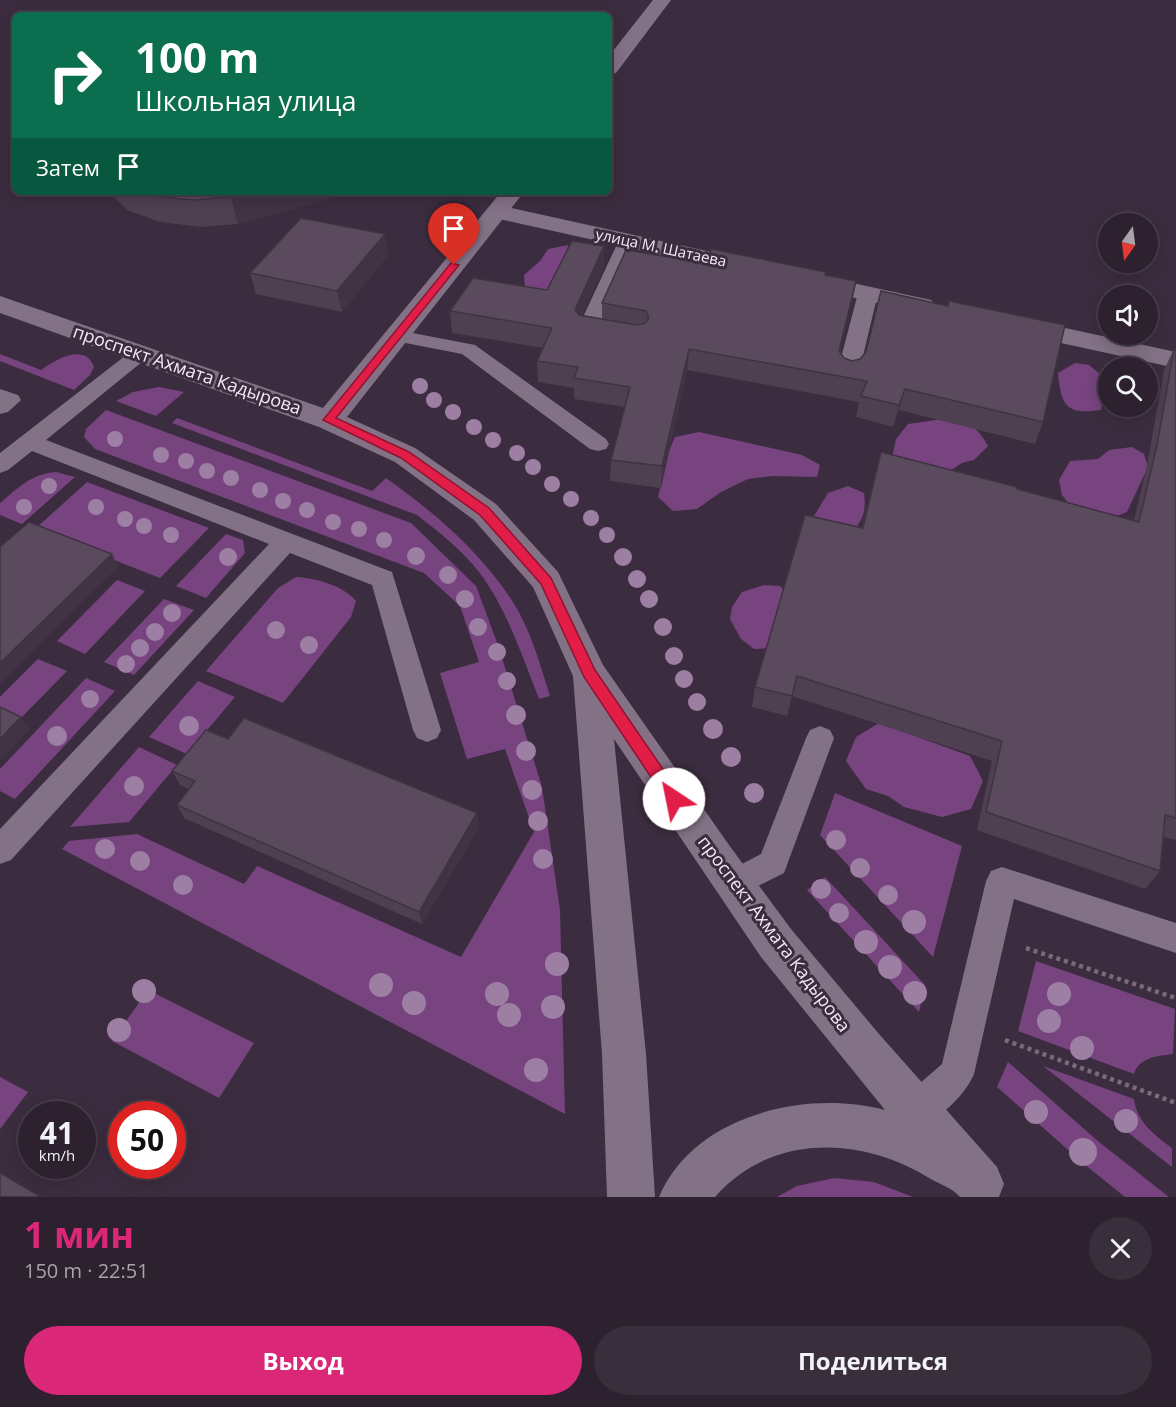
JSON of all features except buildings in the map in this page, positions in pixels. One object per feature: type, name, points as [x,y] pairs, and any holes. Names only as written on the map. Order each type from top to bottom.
[{"type":"main road","points":[[612,65],[662,0]]},
{"type":"main road","points":[[329,420],[511,195]]},
{"type":"main road","name":"улица М. Шатаева","points":[[498,212],[948,310]]},
{"type":"main road","name":"проспект Ахмата Кадырова","points":[[0,304],[329,420],[405,455],[485,512],[546,581],[589,673],[776,943],[863,1050],[986,1190]]},
{"type":"main road","points":[[994,320],[1176,360]]},
{"type":"main road","points":[[589,673],[624,1054],[631,1197]]},
{"type":"main road","points":[[683,1197],[721,1158],[768,1132],[820,1122],[874,1128],[928,1148],[986,1190]]},
{"type":"lane","points":[[626,336],[587,330],[628,240]]},
{"type":"lane","points":[[848,373],[868,293]]},
{"type":"lane","points":[[397,336],[468,349],[598,444]]},
{"type":"lane","points":[[0,465],[141,353]]},
{"type":"lane","points":[[0,396],[10,399],[0,407]]},
{"type":"lane","points":[[29,442],[383,579],[427,730]]},
{"type":"lane","points":[[0,850],[286,542]]},
{"type":"lane","points":[[734,884],[773,862],[820,738]]},
{"type":"lane","points":[[916,1111],[957,1074],[1002,881],[1176,938]]},
{"type":"path","points":[[989,936],[1176,998]]},
{"type":"path","points":[[999,1038],[1176,1103]]},
{"type":"shaded area","points":[[568,245],[561,275],[552,286],[539,295],[525,290],[524,275],[540,261],[548,249]]},
{"type":"shaded area","points":[[0,354],[41,370],[62,358],[77,354],[90,360],[94,367],[90,375],[74,390],[0,361]]},
{"type":"shaded area","points":[[1075,363],[1089,365],[1098,372],[1098,410],[1080,411],[1068,406],[1061,394],[1058,373]]},
{"type":"shaded area","points":[[159,387],[184,392],[156,416],[116,401],[133,392]]},
{"type":"shaded area","points":[[106,410],[411,523],[476,586],[498,645],[542,787],[560,910],[565,1114],[62,849],[69,841],[137,834],[244,884],[257,866],[461,957],[534,832],[505,749],[467,759],[440,673],[479,662],[460,606],[424,573],[95,449],[84,437],[86,429]]},
{"type":"shaded area","points":[[177,418],[372,491],[386,478],[404,491],[455,534],[500,583],[525,624],[550,696],[539,699],[506,617],[479,572],[458,549],[417,515],[172,423]]},
{"type":"shaded area","points":[[943,419],[975,429],[988,446],[974,460],[962,463],[950,471],[892,458],[896,439],[908,424]]},
{"type":"shaded area","points":[[699,432],[802,455],[820,465],[817,477],[772,476],[748,479],[721,492],[697,509],[673,511],[658,497],[669,451],[675,437]]},
{"type":"shaded area","points":[[1132,447],[1144,454],[1148,467],[1127,512],[1114,517],[1070,505],[1062,495],[1059,480],[1070,461],[1098,459],[1109,450]]},
{"type":"shaded area","points":[[56,472],[75,477],[22,524],[0,515],[0,503],[19,487],[39,476]]},
{"type":"shaded area","points":[[87,482],[209,528],[160,578],[35,529]]},
{"type":"shaded area","points":[[848,486],[864,493],[864,513],[859,523],[847,537],[820,536],[814,516],[828,493]]},
{"type":"shaded area","points":[[226,534],[243,540],[245,553],[206,598],[176,586]]},
{"type":"shaded area","points":[[296,577],[328,583],[344,591],[356,601],[351,617],[283,703],[206,671],[278,588]]},
{"type":"shaded area","points":[[117,580],[145,591],[85,654],[57,641]]},
{"type":"shaded area","points":[[764,585],[780,586],[795,602],[771,648],[754,649],[741,639],[730,619],[732,607],[742,592]]},
{"type":"shaded area","points":[[164,599],[194,610],[134,675],[104,662]]},
{"type":"shaded area","points":[[38,659],[67,671],[20,719],[0,710],[0,697]]},
{"type":"shaded area","points":[[86,678],[115,691],[15,799],[0,791],[0,769]]},
{"type":"shaded area","points":[[198,681],[235,697],[187,754],[149,737]]},
{"type":"shaded area","points":[[879,723],[970,756],[983,781],[971,809],[942,817],[904,807],[888,796],[866,789],[846,761],[856,737]]},
{"type":"shaded area","points":[[139,747],[177,765],[129,822],[70,827]]},
{"type":"shaded area","points":[[835,793],[962,846],[933,957],[820,835]]},
{"type":"shaded area","points":[[825,877],[925,985],[919,1012],[807,890]]},
{"type":"shaded area","points":[[1036,961],[1175,1009],[1173,1054],[1145,1061],[1136,1068],[1134,1074],[1018,1031]]},
{"type":"shaded area","points":[[148,990],[254,1043],[219,1098],[112,1041]]},
{"type":"shaded area","points":[[1008,1062],[1099,1142],[1169,1197],[1125,1197],[1084,1164],[997,1087]]},
{"type":"shaded area","points":[[1043,1066],[1134,1099],[1143,1121],[1153,1133],[1172,1148],[1172,1167]]},
{"type":"shaded area","points":[[0,1077],[28,1092],[21,1101],[18,1101],[18,1105],[0,1129]]},
{"type":"shaded area","points":[[834,1178],[874,1182],[913,1197],[777,1197],[797,1186]]},
{"type":"route","points":[[454,265],[329,420],[405,455],[485,512],[546,581],[589,673],[674,799]]}]
